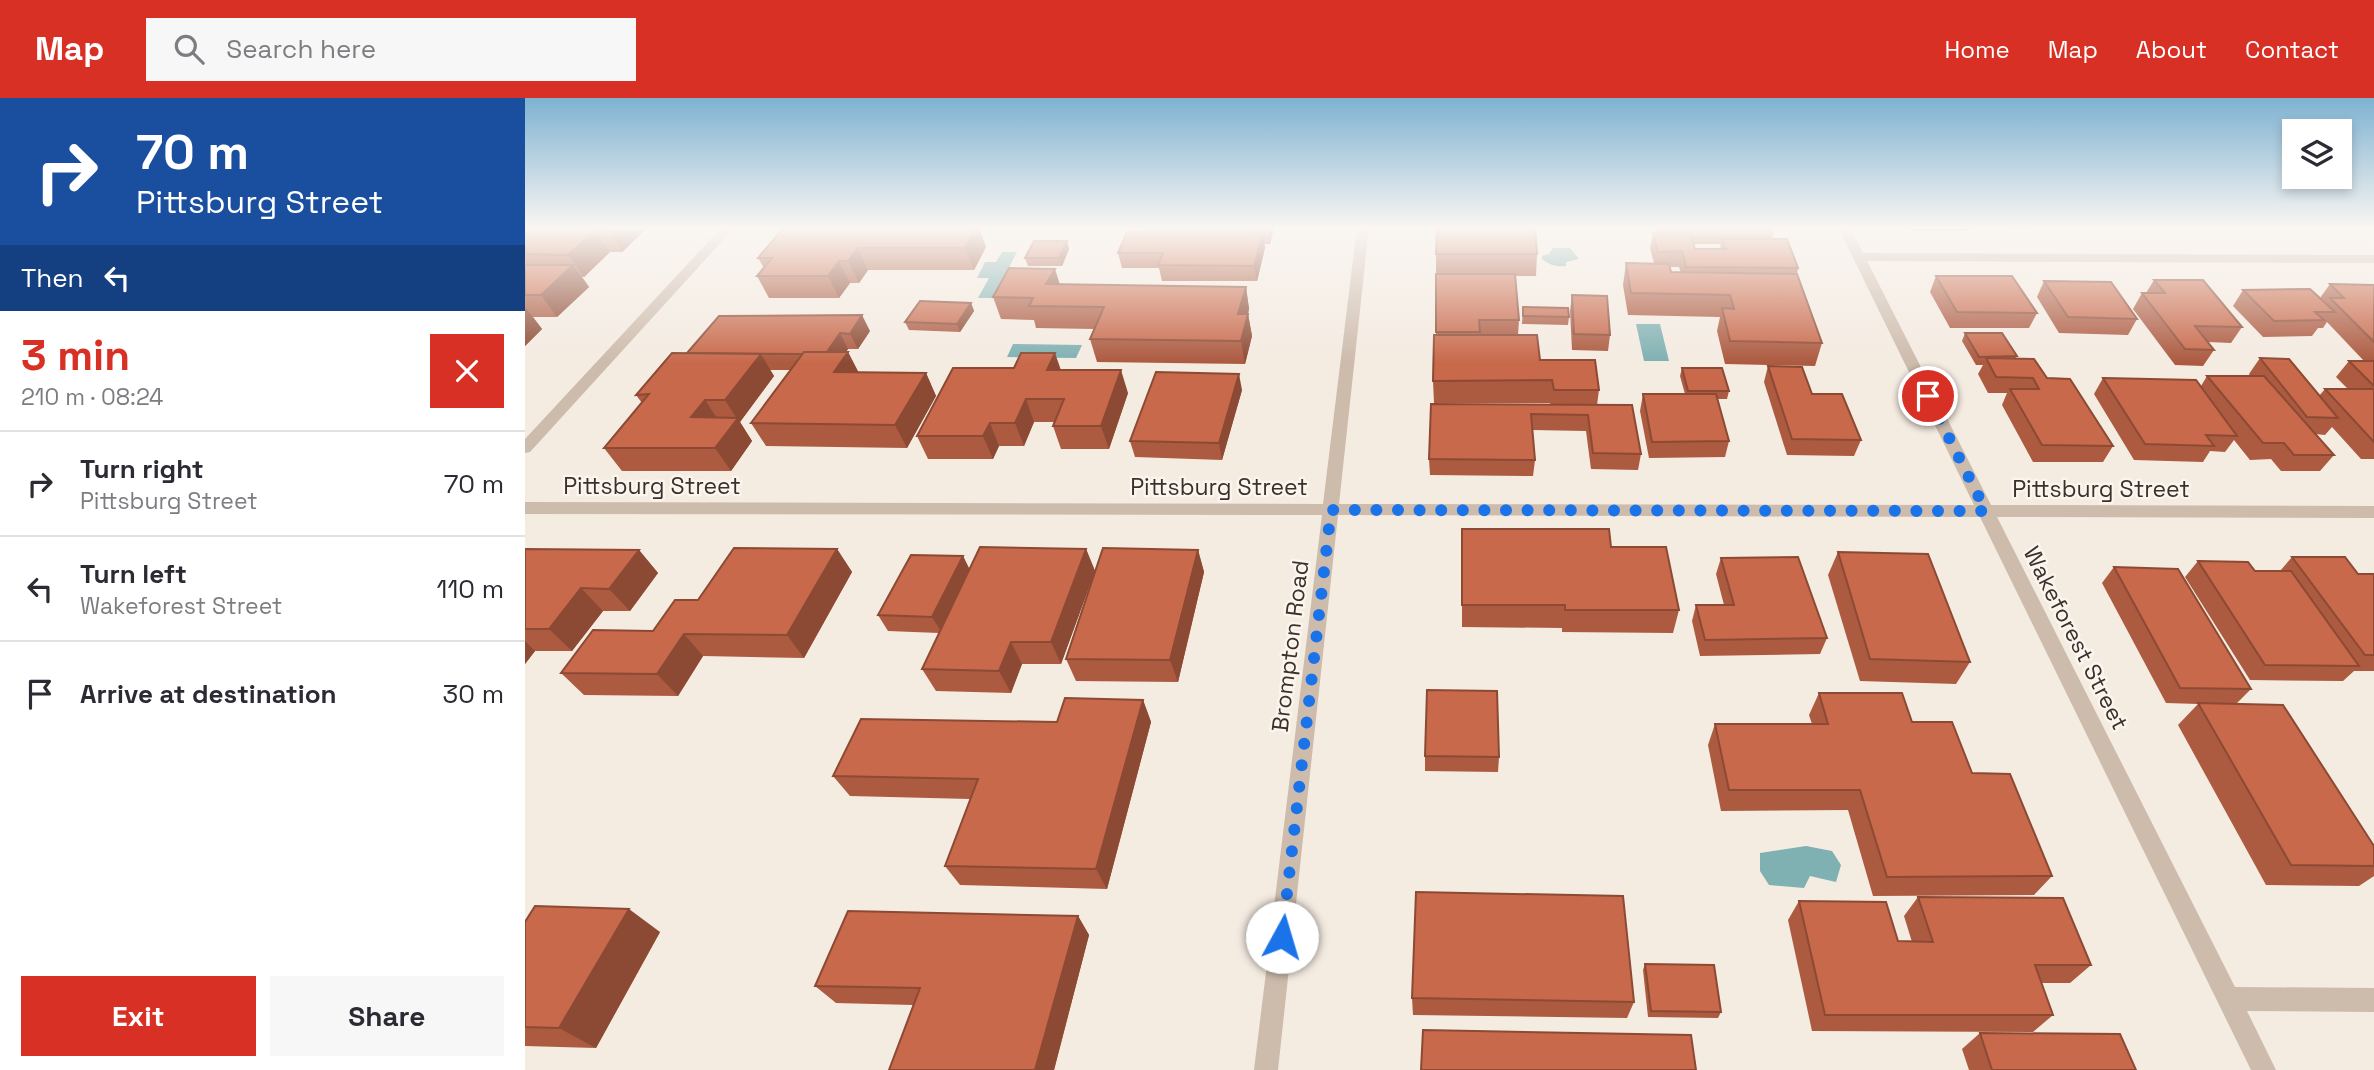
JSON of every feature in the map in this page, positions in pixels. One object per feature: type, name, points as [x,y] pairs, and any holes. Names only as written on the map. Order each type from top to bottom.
[{"type":"street","points":[[525,448],[687,272]]},
{"type":"street","name":"Brompton Road","points":[[1266,1070],[1358,272]]},
{"type":"street","name":"Wakeforest Street","points":[[1867,272],[2264,1070]]},
{"type":"street","name":"Pittsburg Street","points":[[525,508],[2374,512]]},
{"type":"street","points":[[2229,999],[2374,1000]]},
{"type":"water","points":[[980,272],[1006,272],[993,298],[978,298],[989,278],[977,278]]},
{"type":"water","points":[[1636,324],[1660,324],[1669,361],[1644,361]]},
{"type":"water","points":[[1013,344],[1082,345],[1076,358],[1007,357]]},
{"type":"water","points":[[1806,846],[1832,851],[1841,865],[1836,882],[1810,876],[1804,888],[1769,885],[1760,871],[1760,853]]},
{"type":"building","points":[[525,272],[565,272],[541,295],[525,295]]},
{"type":"building","points":[[760,272],[831,272],[828,276],[757,276]]},
{"type":"building","points":[[1007,272],[1053,272],[1046,284],[1246,287],[1238,314],[1248,314],[1241,341],[1090,339],[1104,307],[1029,306],[1033,298],[993,297]]},
{"type":"building","points":[[1628,272],[1797,274],[1822,343],[1730,341],[1722,308],[1734,309],[1730,295],[1631,293]]},
{"type":"building","points":[[1436,274],[1515,274],[1519,320],[1479,320],[1480,332],[1436,332]]},
{"type":"building","points":[[1936,276],[2012,276],[2037,313],[1957,312]]},
{"type":"building","points":[[2154,280],[2203,280],[2242,327],[2195,326],[2214,350],[2185,349],[2142,293],[2165,293]]},
{"type":"building","points":[[2044,281],[2111,282],[2137,319],[2068,317]]},
{"type":"building","points":[[2330,284],[2374,285],[2374,342],[2330,298],[2344,298]]},
{"type":"building","points":[[2310,289],[2335,312],[2315,312],[2324,320],[2274,321],[2243,290]]},
{"type":"building","points":[[1572,295],[1607,296],[1610,335],[1574,334]]},
{"type":"building","points":[[920,301],[971,303],[957,324],[905,322]]},
{"type":"building","points":[[1523,307],[1568,308],[1569,317],[1523,316]]},
{"type":"building","points":[[862,315],[850,334],[840,333],[827,352],[687,353],[719,316]]},
{"type":"building","points":[[1965,333],[2002,333],[2017,356],[1979,357]]},
{"type":"building","points":[[1434,335],[1537,335],[1540,360],[1595,360],[1599,390],[1554,390],[1552,380],[1433,381]]},
{"type":"building","points":[[804,352],[848,352],[834,372],[926,373],[895,425],[751,423]]},
{"type":"building","points":[[672,353],[761,354],[725,400],[705,400],[691,417],[738,418],[715,448],[604,448],[649,394],[636,395]]},
{"type":"building","points":[[1021,353],[1055,353],[1047,370],[1121,370],[1101,426],[1053,426],[1064,399],[1026,399],[1015,423],[990,423],[983,436],[917,436],[953,368],[1014,368]]},
{"type":"building","points":[[1986,358],[2034,359],[2047,378],[2070,379],[2113,446],[2042,445],[2010,389],[2039,389],[2033,378],[1996,377]]},
{"type":"building","points":[[2260,358],[2289,359],[2338,418],[2307,417]]},
{"type":"building","points":[[2349,361],[2374,361],[2374,386]]},
{"type":"building","points":[[1768,366],[1802,367],[1812,394],[1842,394],[1861,440],[1792,439]]},
{"type":"building","points":[[1682,368],[1722,368],[1729,391],[1688,391]]},
{"type":"building","points":[[1156,372],[1239,374],[1219,443],[1130,441]]},
{"type":"building","points":[[2207,376],[2264,376],[2334,455],[2294,455],[2284,443],[2263,443]]},
{"type":"building","points":[[2103,378],[2196,380],[2237,436],[2206,435],[2214,446],[2145,444]]},
{"type":"building","points":[[2325,389],[2374,389],[2374,442]]},
{"type":"building","points":[[1643,394],[1716,394],[1729,441],[1652,442]]},
{"type":"building","points":[[1431,404],[1632,405],[1641,454],[1593,453],[1588,415],[1531,414],[1535,460],[1429,459]]},
{"type":"building","points":[[1462,529],[1609,529],[1611,547],[1666,547],[1679,610],[1565,610],[1565,605],[1462,605]]},
{"type":"building","points":[[980,547],[1086,549],[1051,642],[1011,642],[999,671],[922,669]]},
{"type":"building","points":[[734,548],[837,549],[787,635],[684,634],[657,674],[561,673],[593,630],[653,631],[675,600],[698,600]]},
{"type":"building","points":[[1103,548],[1198,550],[1170,660],[1066,659]]},
{"type":"building","points":[[525,549],[639,550],[609,589],[581,588],[549,629],[525,629]]},
{"type":"building","points":[[1838,552],[1928,554],[1970,662],[1870,659]]},
{"type":"building","points":[[911,555],[963,556],[932,617],[878,615]]},
{"type":"building","points":[[1798,557],[1827,638],[1705,640],[1696,605],[1734,605],[1721,558]]},
{"type":"building","points":[[2292,557],[2345,557],[2358,574],[2374,574],[2374,655],[2365,655]]},
{"type":"building","points":[[2198,561],[2248,562],[2255,571],[2291,571],[2359,666],[2265,665]]},
{"type":"building","points":[[2114,567],[2178,569],[2251,689],[2180,688]]},
{"type":"building","points":[[1427,690],[1497,691],[1499,757],[1425,756]]},
{"type":"building","points":[[1819,693],[1902,693],[1912,722],[1952,722],[1972,773],[2010,774],[2052,876],[1887,877],[1860,790],[1729,790],[1715,724],[1828,724]]},
{"type":"building","points":[[1065,698],[1143,700],[1096,869],[945,866],[978,779],[833,776],[861,719],[1057,722]]},
{"type":"building","points":[[2198,703],[2283,705],[2374,846],[2374,866],[2291,865]]},
{"type":"building","points":[[1416,892],[1623,896],[1634,1002],[1412,998]]},
{"type":"building","points":[[1918,897],[2063,898],[2091,965],[2035,965],[2053,1015],[1825,1015],[1799,901],[1886,902],[1898,941],[1933,942]]},
{"type":"building","points":[[535,906],[629,909],[559,1028],[525,1027],[525,922]]},
{"type":"building","points":[[848,911],[1078,916],[1035,1070],[889,1070],[920,988],[815,986]]},
{"type":"building","points":[[1645,964],[1714,965],[1721,1012],[1651,1011]]},
{"type":"building","points":[[1423,1030],[1691,1035],[1696,1070],[1421,1070]]},
{"type":"building","points":[[1980,1033],[2120,1034],[2136,1070],[1992,1070]]},
{"type":"route","points":[[1282,937],[1331,510],[1986,511],[1928,396]]}]
